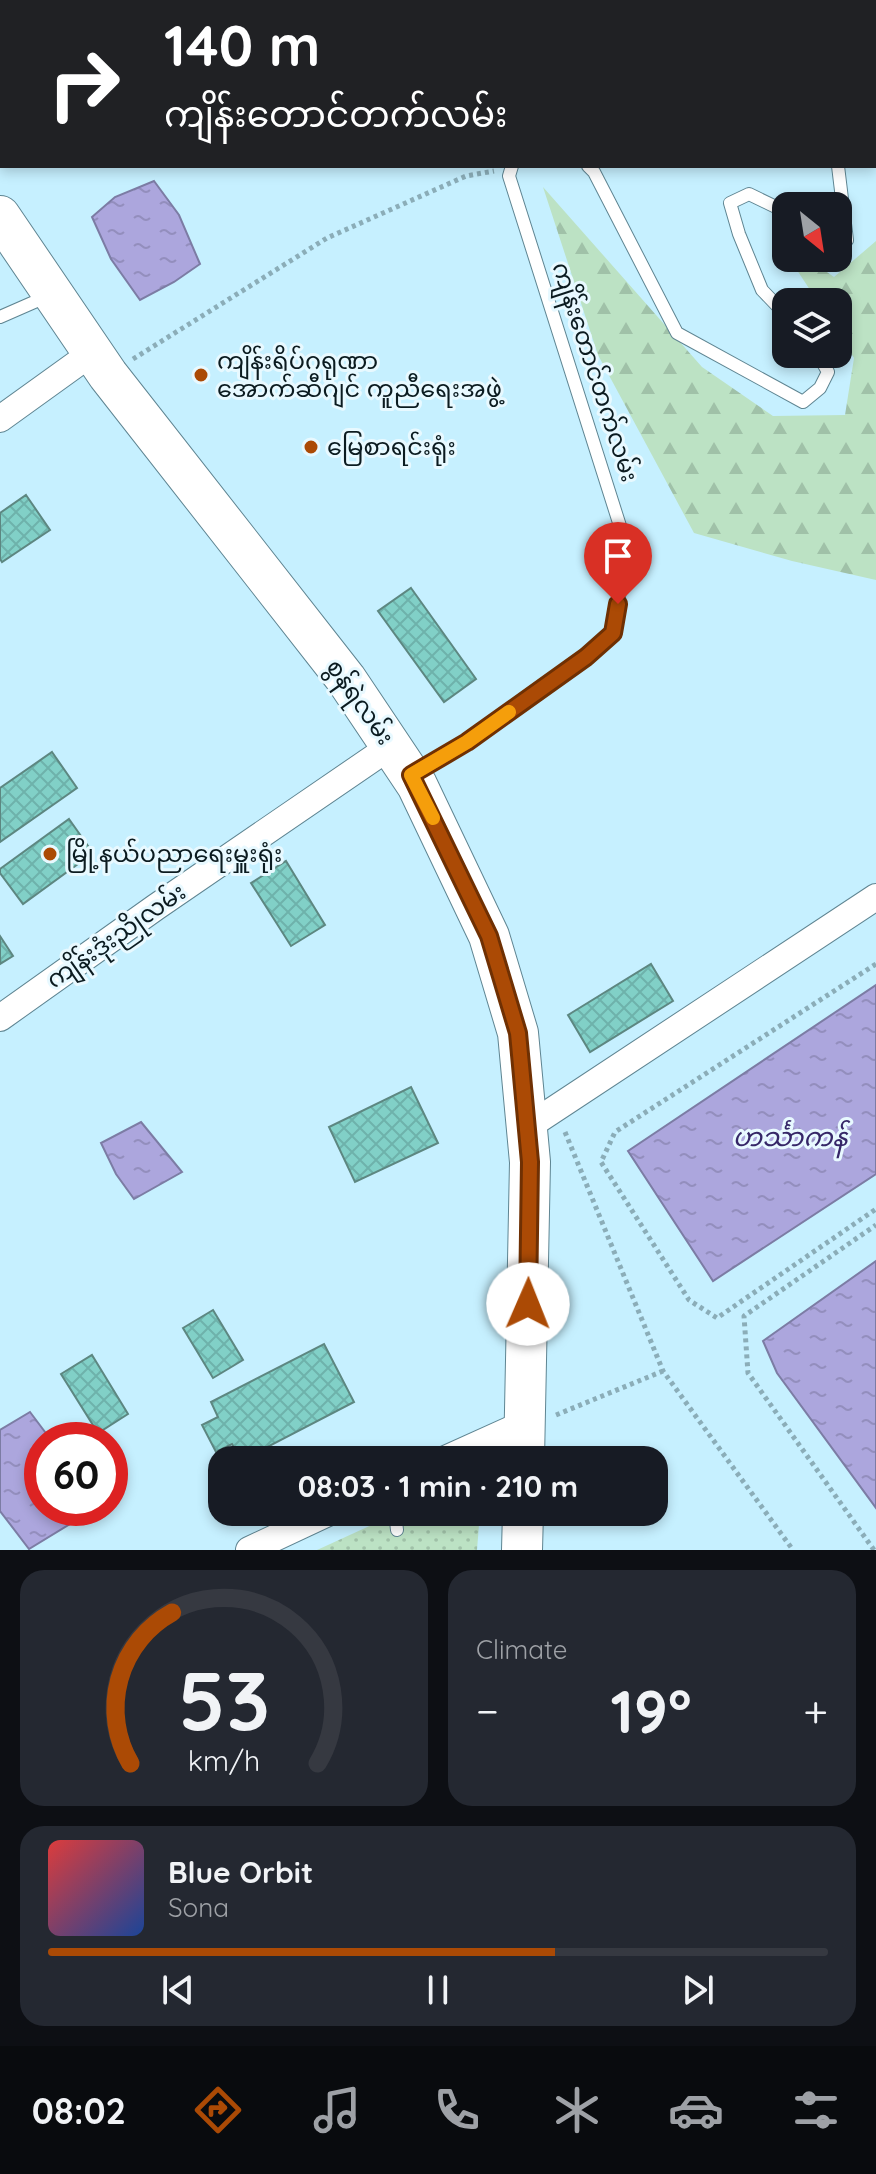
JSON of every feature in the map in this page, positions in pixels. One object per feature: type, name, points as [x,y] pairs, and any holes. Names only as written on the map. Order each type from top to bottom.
[{"type":"main road","name":"စွန်ရဲလမ်း","points":[[0,216],[100,363],[346,679],[401,760],[489,936],[542,1118],[525,1437]]},
{"type":"main road","points":[[522,1550],[523,1526]]},
{"type":"street","points":[[0,419],[100,363]]},
{"type":"street","name":"ကျိန်းဒုံးညိုလမ်း","points":[[0,1018],[156,907],[401,760]]},
{"type":"street","points":[[542,1118],[876,897]]},
{"type":"street","points":[[493,1446],[525,1437]]},
{"type":"street","points":[[249,1550],[300,1526]]},
{"type":"lane","name":"ကျိန်းတောင်တက်လမ်း","points":[[401,760],[467,742],[586,657],[613,633],[627,548],[509,176],[511,168]]},
{"type":"lane","points":[[590,168],[677,333],[803,402],[820,388],[828,372],[826,368]]},
{"type":"lane","points":[[838,168],[841,192]]},
{"type":"lane","points":[[772,205],[749,194],[730,203],[762,290],[772,300]]},
{"type":"lane","points":[[0,317],[53,294]]},
{"type":"lane","points":[[397,1526],[397,1530]]},
{"type":"path","points":[[100,363],[327,238],[466,176]]},
{"type":"path","points":[[876,964],[615,1132],[601,1162],[689,1300],[717,1318],[876,1209]]},
{"type":"path","points":[[542,1118],[663,1371],[793,1550]]},
{"type":"path","points":[[874,1550],[748,1373],[744,1316],[876,1225]]},
{"type":"path","points":[[525,1437],[663,1371]]},
{"type":"green space","points":[[543,187],[702,367],[773,416],[845,415],[854,358],[852,288],[809,288],[798,272],[827,272],[834,277],[840,272],[852,272],[852,262],[876,241],[876,580],[792,561],[694,533],[598,355]]},
{"type":"green space","points":[[369,1526],[479,1526],[477,1550],[317,1550]]},
{"type":"water","points":[[154,181],[179,215],[200,264],[140,300],[111,259],[92,217],[115,197]]},
{"type":"water","name":"ဟင်္သာကန်","points":[[876,985],[876,1174],[713,1281],[628,1151]]},
{"type":"water","points":[[141,1122],[182,1172],[134,1199],[116,1174],[101,1143]]},
{"type":"water","points":[[876,1261],[876,1508],[777,1373],[763,1341]]},
{"type":"water","points":[[30,1412],[38,1422],[24,1422],[24,1526],[67,1526],[29,1549],[0,1511],[0,1430]]},
{"type":"building","points":[[26,495],[50,530],[2,562],[0,513]]},
{"type":"building","points":[[411,588],[476,679],[444,702],[378,611]]},
{"type":"building","points":[[52,752],[77,788],[0,842],[0,788]]},
{"type":"building","points":[[69,819],[93,853],[23,904],[0,869]]},
{"type":"building","points":[[286,861],[325,925],[291,946],[251,883]]},
{"type":"building","points":[[0,936],[13,956],[0,964]]},
{"type":"building","points":[[651,964],[673,1001],[590,1052],[568,1015]]},
{"type":"building","points":[[411,1087],[438,1143],[355,1182],[329,1127]]},
{"type":"building","points":[[213,1310],[243,1360],[213,1378],[183,1328]]},
{"type":"building","points":[[324,1344],[354,1402],[269,1446],[213,1446],[202,1425],[218,1417],[211,1402]]},
{"type":"building","points":[[92,1355],[128,1414],[115,1422],[91,1422],[61,1374]]},
{"type":"slow traffic","points":[[433,818],[411,775],[467,742],[509,712]]},
{"type":"place","name":"ကျိန်းရိပ်ဂရုဏာ အောက်ဆီဂျင် ကူညီရေးအဖွဲ့","points":[[201,375]]},
{"type":"place","name":"မြေစာရင်းရုံး","points":[[311,447]]},
{"type":"place","name":"မြို့နယ်ပညာရေးမှူးရုံး","points":[[50,854]]},
{"type":"route","points":[[528,1304],[529,1126],[518,1033],[489,936],[411,775],[467,742],[586,657],[613,633],[618,604]]}]
